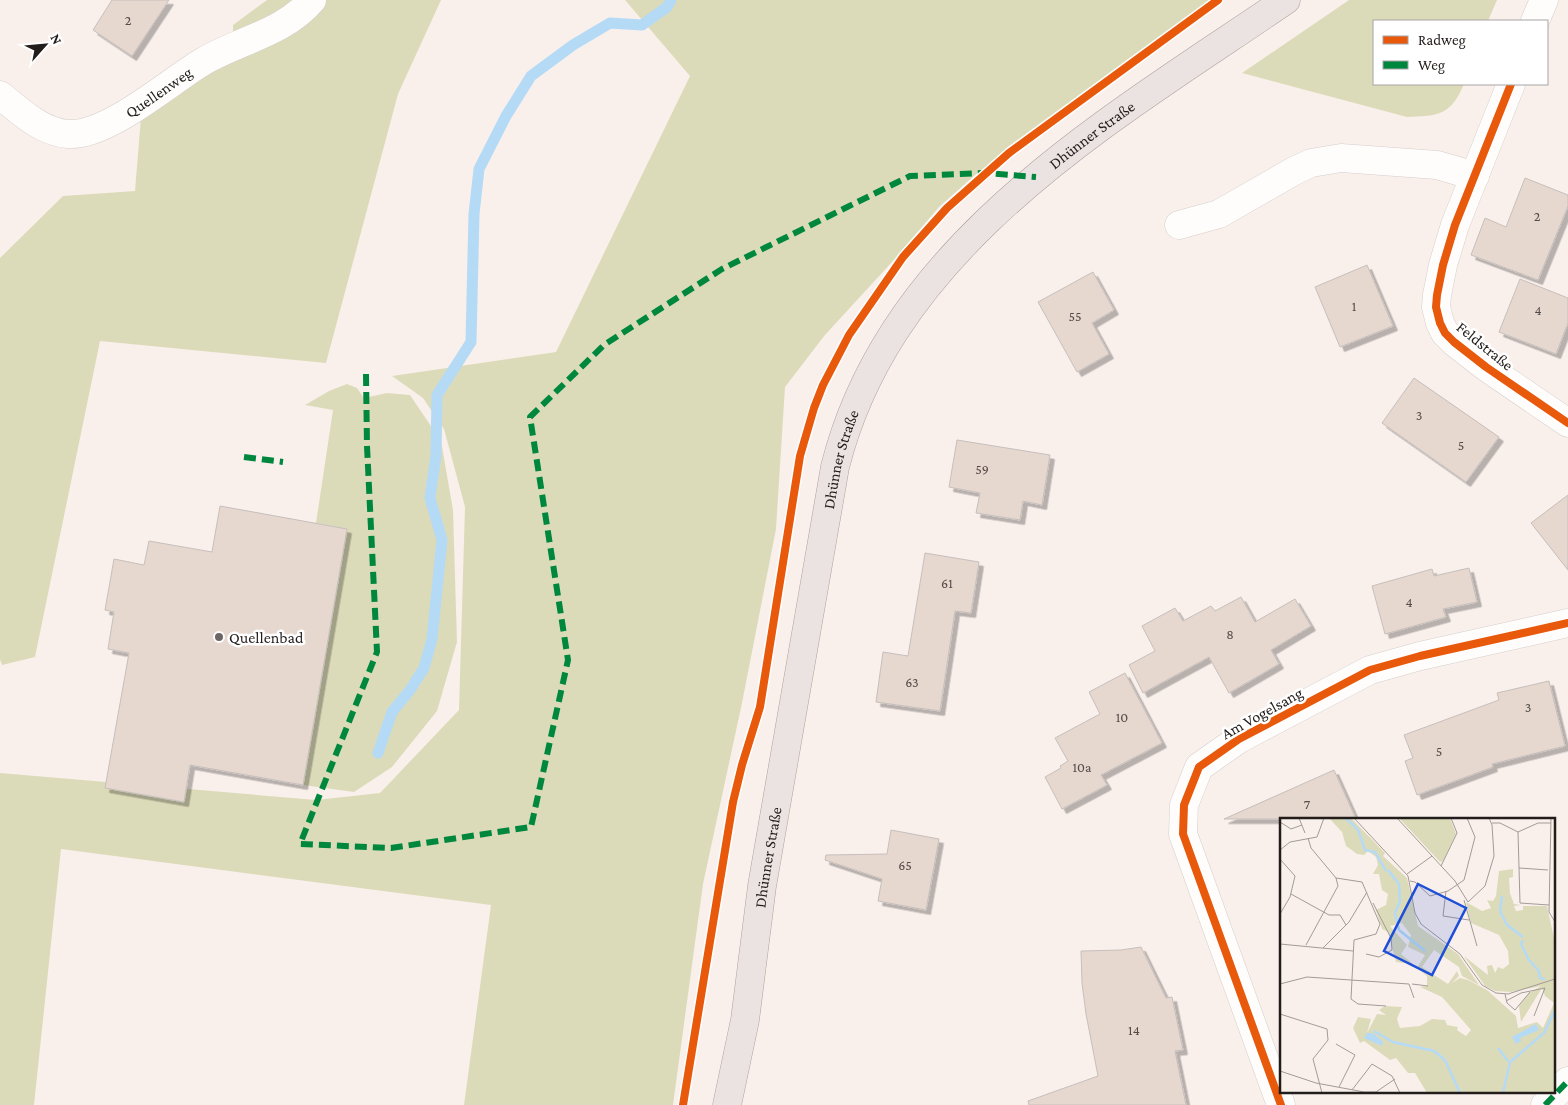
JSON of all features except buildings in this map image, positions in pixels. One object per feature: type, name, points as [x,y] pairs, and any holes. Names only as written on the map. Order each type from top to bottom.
[{"type":"main road","name":"Dhünner Straße","points":[[727,1105],[745,1020],[762,886],[834,467],[849,419],[864,386],[904,317],[959,248],[995,212],[1036,177],[1107,124],[1286,0]]},
{"type":"street","name":"Quellenweg","points":[[0,95],[32,120],[50,130],[69,134],[87,132],[117,118],[205,60],[267,33],[292,19],[312,0]]},
{"type":"street","points":[[1535,20],[1544,0]]},
{"type":"street","points":[[1179,225],[1218,214],[1311,163],[1341,158],[1438,165],[1474,176],[1511,85]]},
{"type":"street","name":"Feldstraße","points":[[1474,176],[1455,225],[1443,265],[1436,307],[1440,322],[1445,333],[1454,342],[1486,367],[1568,423]]},
{"type":"street","name":"Am Vogelsang","points":[[1281,1105],[1183,834],[1184,805],[1199,767],[1239,739],[1370,670],[1420,656],[1568,623]]},
{"type":"street","points":[[1545,1105],[1568,1081]]},
{"type":"green space","points":[[267,0],[441,0],[398,94],[326,363],[100,341],[35,657],[2,665],[0,659],[0,258],[63,196],[135,191],[141,117],[234,54],[233,25]]},
{"type":"green space","points":[[625,0],[1210,0],[975,175],[939,207],[825,335],[785,387],[776,529],[742,703],[703,884],[673,1105],[464,1105],[491,905],[61,849],[34,1105],[0,1105],[0,773],[316,800],[380,793],[459,710],[465,507],[444,429],[423,398],[392,376],[556,352],[690,76]]},
{"type":"green space","points":[[1349,0],[1497,0],[1488,20],[1373,20],[1373,85],[1464,85],[1454,102],[1443,112],[1428,116],[1407,117],[1242,73]]},
{"type":"green space","points":[[347,384],[357,388],[364,398],[387,393],[410,395],[441,441],[453,510],[457,642],[437,711],[392,767],[354,792],[303,785],[347,529],[316,523],[333,410],[305,405],[329,391]]},
{"type":"waterway","points":[[378,753],[392,712],[410,690],[424,668],[432,639],[442,540],[430,498],[436,455],[437,395],[471,342],[474,214],[479,169],[506,116],[531,76],[573,45],[610,23],[642,25],[667,7],[671,0]]},
{"type":"marked path","points":[[366,374],[367,446],[377,652],[300,844],[391,848],[531,827],[568,660],[530,417],[604,345],[722,269],[910,176],[986,173],[1036,177]]},
{"type":"marked path","points":[[244,457],[283,462]]},
{"type":"marked path","points":[[1545,1105],[1568,1081]]},
{"type":"cycle path","points":[[683,1105],[733,802],[760,707],[800,456],[823,385],[849,335],[903,257],[947,208],[1009,153],[1218,0]]},
{"type":"cycle path","points":[[1511,85],[1455,225],[1443,265],[1436,307],[1445,333],[1454,342],[1486,367],[1568,423]]},
{"type":"cycle path","points":[[1281,1105],[1183,834],[1184,805],[1199,767],[1239,739],[1370,670],[1420,656],[1568,623]]},
{"type":"place","name":"Quellenbad","points":[[219,637]]}]
